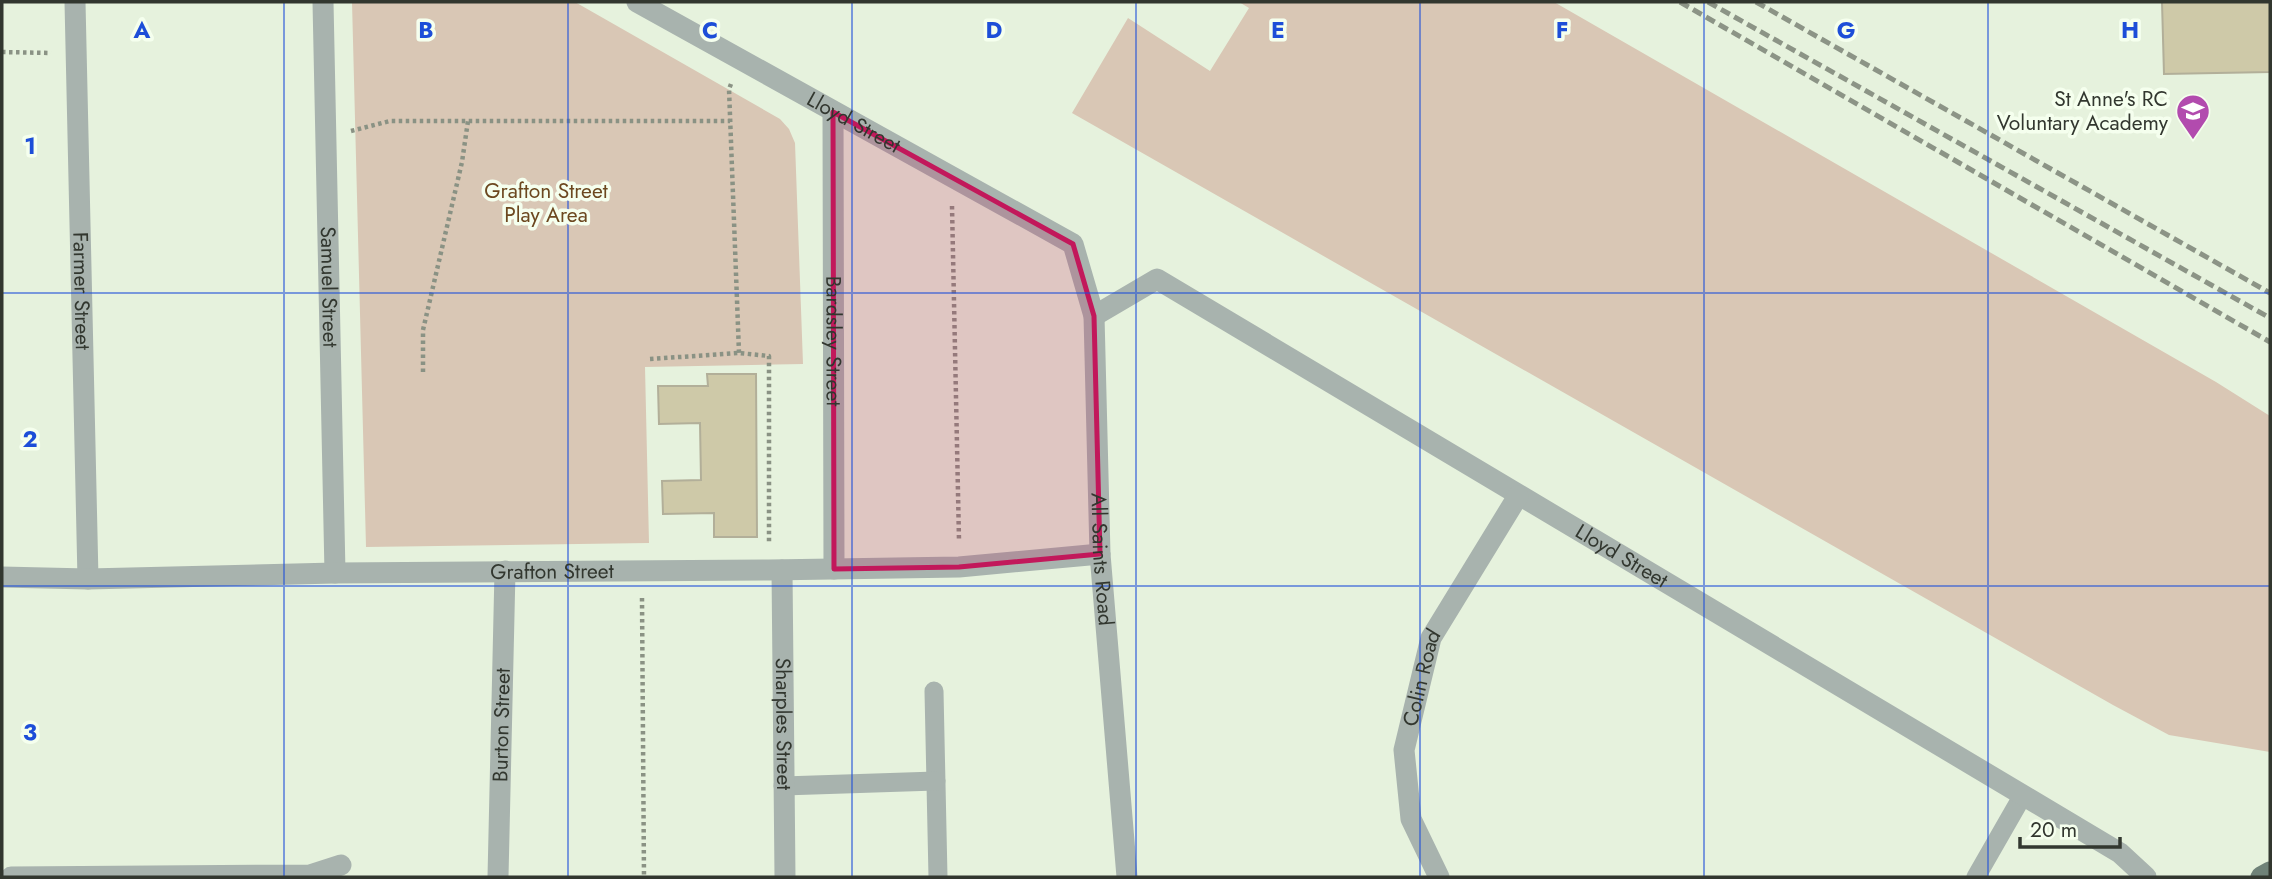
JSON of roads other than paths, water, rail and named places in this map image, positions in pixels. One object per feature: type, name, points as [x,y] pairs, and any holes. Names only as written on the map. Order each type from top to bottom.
[{"type":"main road","points":[[2261,877],[2270,872]]},
{"type":"street","name":"Farmer Street","points":[[75,2],[88,579]]},
{"type":"street","name":"Samuel Street","points":[[323,2],[335,573]]},
{"type":"street","name":"Lloyd Street","points":[[637,2],[1073,244]]},
{"type":"street","name":"Bardsley Street","points":[[833,112],[834,569]]},
{"type":"street","name":"All Saints Road","points":[[1073,244],[1094,316],[1100,554],[1127,877]]},
{"type":"street","name":"Lloyd Street","points":[[1094,316],[1157,279],[2120,853],[2146,877]]},
{"type":"street","name":"Colin Road","points":[[1439,877],[1411,819],[1404,750],[1432,638],[1518,496]]},
{"type":"street","name":"Grafton Street","points":[[2,577],[88,579],[335,573],[960,567],[1100,554]]},
{"type":"street","name":"Sharples Street","points":[[776,570],[785,877]]},
{"type":"street","name":"Burton Street","points":[[498,877],[505,571]]},
{"type":"street","points":[[2,876],[310,876],[341,865]]},
{"type":"lane","points":[[934,691],[938,877]]},
{"type":"lane","points":[[783,786],[936,781]]},
{"type":"lane","points":[[1976,877],[2023,795]]},
{"type":"railway","points":[[1680,2],[2270,342]]},
{"type":"railway","points":[[1708,2],[2270,318]]},
{"type":"railway","points":[[1756,2],[2270,293]]},
{"type":"place","name":"St Anne's RC Voluntary Academy","points":[[2193,141]]},
{"type":"park label","name":"Grafton Street Play Area","points":[[546,203]]}]
